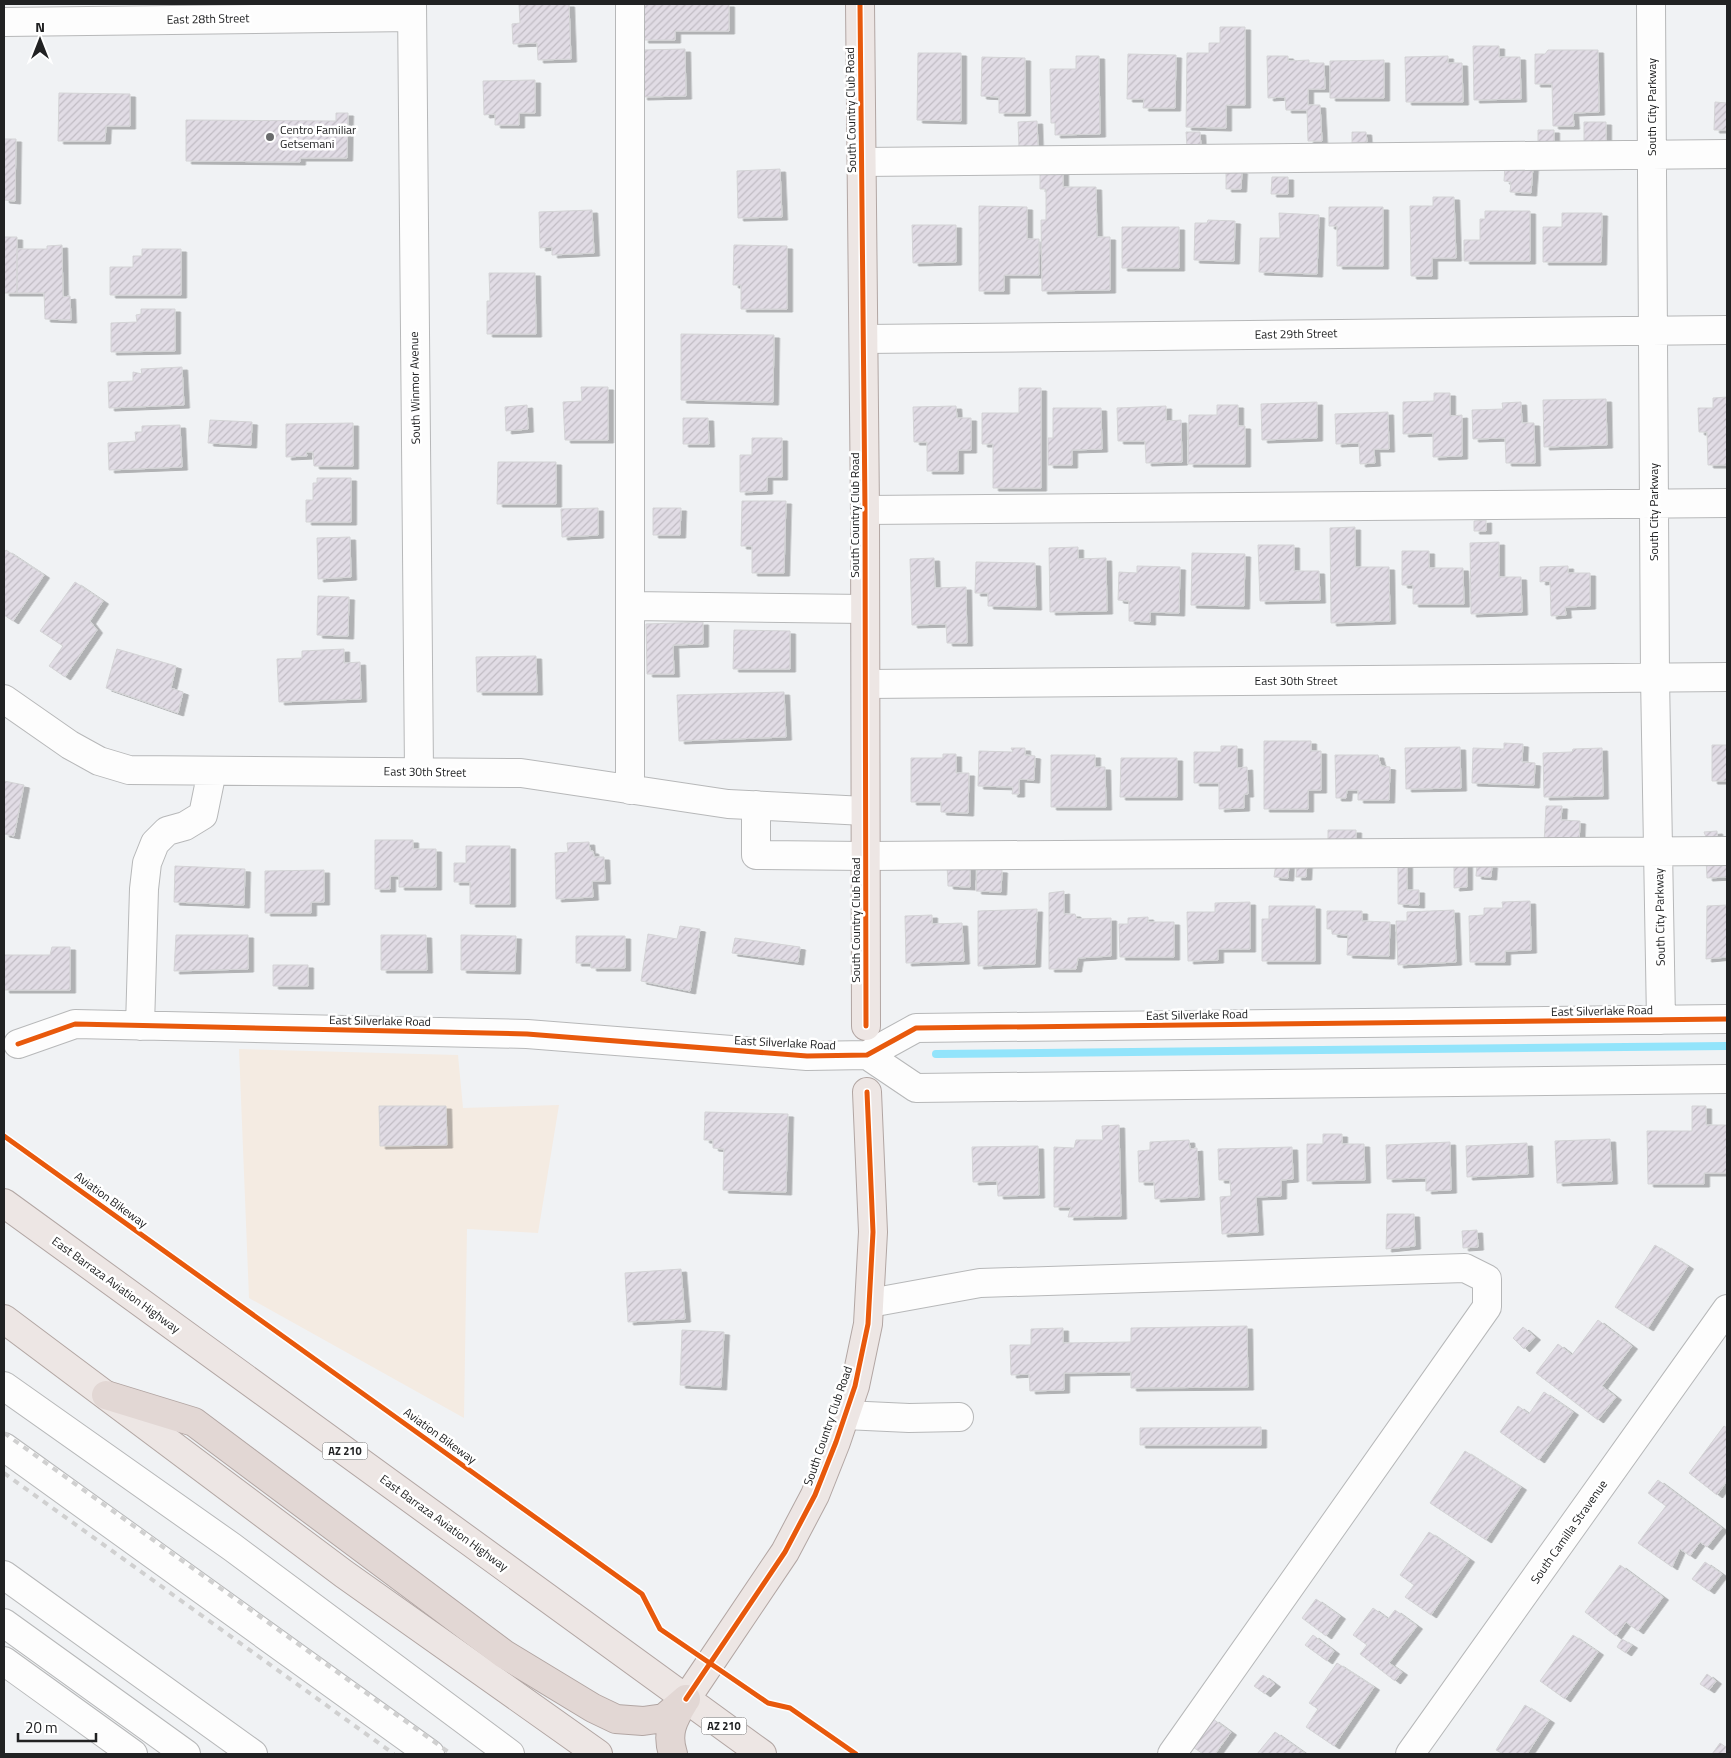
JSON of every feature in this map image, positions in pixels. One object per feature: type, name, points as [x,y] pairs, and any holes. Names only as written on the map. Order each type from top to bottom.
[{"type":"highway","points":[[106,1395],[194,1422],[504,1654],[593,1708],[616,1719],[644,1721],[664,1718],[686,1699]]},
{"type":"highway","points":[[673,1754],[670,1741],[673,1721],[686,1699]]},
{"type":"main road","name":"South Country Club Road","points":[[860,4],[864,338],[866,1026]]},
{"type":"main road","name":"South Country Club Road","points":[[686,1699],[785,1552],[815,1495],[857,1377],[868,1324],[873,1226],[867,1092]]},
{"type":"main road","name":"East Barraza Aviation Highway","points":[[4,1203],[762,1754]]},
{"type":"main road","points":[[4,1319],[344,1574],[598,1754]]},
{"type":"street","points":[[630,4],[630,790]]},
{"type":"street","name":"South City Parkway","points":[[1651,4],[1655,678],[1661,1020]]},
{"type":"street","name":"East 28th Street","points":[[4,22],[412,10]]},
{"type":"street","name":"South Winmor Avenue","points":[[412,10],[419,771]]},
{"type":"street","points":[[862,162],[1727,154]]},
{"type":"street","name":"East 29th Street","points":[[864,338],[1727,330]]},
{"type":"street","points":[[865,510],[1654,502],[1727,503]]},
{"type":"street","points":[[631,606],[865,608]]},
{"type":"street","name":"East 30th Street","points":[[866,684],[1727,676]]},
{"type":"street","name":"East 30th Street","points":[[4,698],[70,745],[99,761],[129,770],[419,771],[521,774],[728,804],[865,811]]},
{"type":"street","points":[[140,1026],[144,889],[147,863],[155,843],[166,831],[185,826],[203,815],[212,771]]},
{"type":"street","points":[[756,805],[756,855],[1727,851]]},
{"type":"street","name":"East Silverlake Road","points":[[18,1044],[75,1024],[527,1034],[807,1056],[867,1055],[916,1028],[1727,1019]]},
{"type":"street","name":"South Country Club Road","points":[[866,1026],[867,1092]]},
{"type":"street","points":[[867,1055],[916,1088],[1727,1079]]},
{"type":"street","points":[[870,1303],[980,1282],[1465,1268],[1487,1279],[1487,1307],[1172,1754]]},
{"type":"street","name":"South Camilla Stravenue","points":[[1410,1754],[1727,1310]]},
{"type":"street","points":[[4,1386],[232,1546],[510,1754]]},
{"type":"street","points":[[845,1414],[909,1418],[959,1417]]},
{"type":"street","points":[[4,1447],[430,1754]]},
{"type":"street","points":[[4,1575],[253,1754]]},
{"type":"street","points":[[4,1623],[186,1754]]},
{"type":"street","points":[[4,1661],[133,1754]]},
{"type":"shaded area","points":[[239,1049],[458,1055],[463,1108],[559,1105],[538,1233],[467,1229],[464,1418],[249,1298]]},
{"type":"building","points":[[519,4],[569,4],[571,59],[538,60],[537,43],[513,44],[512,24],[520,23]]},
{"type":"building","points":[[643,4],[729,4],[729,31],[675,31],[675,40],[643,40]]},
{"type":"building","points":[[1220,27],[1245,27],[1245,105],[1226,105],[1226,128],[1186,127],[1187,53],[1209,53],[1209,43],[1220,43]]},
{"type":"building","points":[[1473,46],[1499,46],[1499,57],[1520,57],[1521,99],[1474,100]]},
{"type":"building","points":[[685,49],[686,96],[642,97],[642,50]]},
{"type":"building","points":[[1548,50],[1598,50],[1599,112],[1573,113],[1574,126],[1553,126],[1552,84],[1535,84],[1535,54],[1545,54]]},
{"type":"building","points":[[918,53],[961,53],[961,121],[917,120]]},
{"type":"building","points":[[1128,54],[1176,55],[1175,108],[1143,108],[1144,99],[1127,99]]},
{"type":"building","points":[[1076,56],[1099,56],[1100,134],[1055,135],[1055,123],[1051,123],[1050,69],[1076,69]]},
{"type":"building","points":[[1267,56],[1288,56],[1288,61],[1309,60],[1309,63],[1324,63],[1325,89],[1308,89],[1308,105],[1320,105],[1322,141],[1308,141],[1307,110],[1286,110],[1285,97],[1268,98]]},
{"type":"building","points":[[1448,56],[1448,63],[1462,63],[1463,102],[1406,102],[1405,57]]},
{"type":"building","points":[[982,57],[1025,58],[1025,113],[999,113],[999,97],[981,96]]},
{"type":"building","points":[[1384,60],[1384,98],[1330,98],[1330,61]]},
{"type":"building","points":[[535,80],[535,113],[519,113],[519,125],[495,125],[495,114],[484,115],[483,81]]},
{"type":"building","points":[[59,93],[130,94],[130,126],[106,126],[105,141],[58,141]]},
{"type":"building","points":[[1715,102],[1727,103],[1727,130],[1714,130]]},
{"type":"building","points":[[336,113],[348,113],[347,158],[300,158],[300,162],[186,161],[186,120],[336,121]]},
{"type":"building","points":[[1037,121],[1038,147],[1019,148],[1018,122]]},
{"type":"building","points":[[1584,122],[1606,122],[1606,145],[1584,144]]},
{"type":"building","points":[[1538,130],[1554,130],[1554,147],[1538,147]]},
{"type":"building","points":[[1186,132],[1200,132],[1201,147],[1187,147]]},
{"type":"building","points":[[1352,132],[1366,132],[1367,142],[1352,143]]},
{"type":"building","points":[[4,139],[16,139],[15,201],[4,200]]},
{"type":"building","points":[[1063,164],[1063,187],[1096,187],[1097,237],[1110,237],[1110,290],[1042,291],[1041,220],[1046,220],[1046,189],[1040,189],[1040,165]]},
{"type":"building","points":[[1505,165],[1533,167],[1531,193],[1510,192],[1511,182],[1504,181]]},
{"type":"building","points":[[780,169],[782,217],[738,218],[737,171]]},
{"type":"building","points":[[1226,170],[1242,171],[1241,189],[1226,189]]},
{"type":"building","points":[[1272,177],[1288,177],[1288,194],[1271,194]]},
{"type":"building","points":[[1433,197],[1454,197],[1456,258],[1432,258],[1432,276],[1411,276],[1410,206],[1433,206]]},
{"type":"building","points":[[979,206],[1027,207],[1027,239],[1039,239],[1039,275],[1004,275],[1004,291],[979,291]]},
{"type":"building","points":[[1329,207],[1383,207],[1383,266],[1337,266],[1337,226],[1329,226]]},
{"type":"building","points":[[592,210],[594,253],[552,255],[552,247],[540,248],[539,212]]},
{"type":"building","points":[[1485,211],[1530,211],[1530,261],[1464,261],[1464,240],[1480,240],[1480,219],[1485,219]]},
{"type":"building","points":[[1279,213],[1319,215],[1317,274],[1259,272],[1260,238],[1280,238]]},
{"type":"building","points":[[1562,213],[1602,213],[1601,262],[1543,262],[1543,227],[1562,227]]},
{"type":"building","points":[[1208,220],[1235,221],[1234,261],[1194,260],[1195,223],[1207,223]]},
{"type":"building","points":[[912,225],[956,225],[956,262],[913,263]]},
{"type":"building","points":[[1122,227],[1179,227],[1179,268],[1122,268]]},
{"type":"building","points":[[4,237],[17,237],[17,293],[4,293]]},
{"type":"building","points":[[62,245],[63,297],[70,296],[71,320],[45,319],[44,293],[17,293],[17,249],[47,249],[47,246]]},
{"type":"building","points":[[734,245],[787,246],[787,309],[741,309],[741,285],[733,285]]},
{"type":"building","points":[[142,249],[181,249],[181,295],[110,295],[110,267],[133,267],[133,256],[142,256]]},
{"type":"building","points":[[489,273],[535,273],[536,334],[487,334],[487,301],[490,301]]},
{"type":"building","points":[[141,309],[175,309],[175,351],[111,352],[111,323],[137,322],[136,315],[141,314]]},
{"type":"building","points":[[681,334],[774,335],[773,402],[681,400]]},
{"type":"building","points":[[182,367],[184,405],[109,408],[108,382],[133,381],[133,372],[142,374],[141,369]]},
{"type":"building","points":[[581,387],[608,387],[608,440],[565,440],[563,402],[582,401]]},
{"type":"building","points":[[1019,388],[1041,388],[1041,488],[993,488],[993,444],[982,444],[982,413],[1019,413]]},
{"type":"building","points":[[1434,393],[1450,393],[1450,416],[1462,415],[1462,456],[1433,457],[1433,433],[1403,434],[1403,402],[1434,401]]},
{"type":"building","points":[[1727,397],[1727,465],[1708,465],[1707,432],[1699,432],[1698,408],[1713,408],[1713,398]]},
{"type":"building","points":[[1606,399],[1607,445],[1544,447],[1543,400]]},
{"type":"building","points":[[1317,402],[1317,438],[1262,440],[1261,404]]},
{"type":"building","points":[[1521,402],[1522,423],[1534,423],[1535,463],[1506,463],[1505,438],[1473,439],[1472,410],[1503,409],[1502,403]]},
{"type":"building","points":[[527,405],[528,429],[506,431],[505,407]]},
{"type":"building","points":[[1217,405],[1238,405],[1238,426],[1245,426],[1245,464],[1188,464],[1189,415],[1217,415]]},
{"type":"building","points":[[956,406],[957,418],[971,418],[971,450],[958,450],[958,471],[927,471],[927,442],[914,442],[913,407]]},
{"type":"building","points":[[1166,406],[1166,421],[1181,420],[1182,462],[1146,463],[1145,441],[1118,441],[1117,408]]},
{"type":"building","points":[[1053,408],[1101,408],[1102,449],[1072,450],[1072,465],[1048,465],[1048,438],[1053,438]]},
{"type":"building","points":[[1388,412],[1389,449],[1374,449],[1375,463],[1360,464],[1359,443],[1336,444],[1335,414]]},
{"type":"building","points":[[683,418],[708,418],[709,444],[683,444]]},
{"type":"building","points":[[210,420],[252,422],[251,445],[208,443]]},
{"type":"building","points":[[353,423],[353,466],[314,466],[313,452],[306,452],[307,456],[286,457],[286,424]]},
{"type":"building","points":[[180,425],[182,467],[109,470],[108,443],[136,441],[135,432],[142,432],[142,426]]},
{"type":"building","points":[[752,438],[782,438],[782,477],[767,477],[767,491],[740,492],[740,455],[752,455]]},
{"type":"building","points":[[498,462],[556,462],[556,504],[497,504]]},
{"type":"building","points":[[317,478],[351,478],[351,522],[306,522],[306,500],[313,500],[313,483],[317,483]]},
{"type":"building","points":[[742,501],[786,501],[784,573],[752,573],[752,546],[741,546]]},
{"type":"building","points":[[598,508],[598,535],[562,537],[561,509]]},
{"type":"building","points":[[653,508],[681,508],[680,535],[653,535]]},
{"type":"building","points":[[1486,520],[1486,531],[1474,531],[1474,521]]},
{"type":"building","points":[[1355,527],[1355,567],[1389,567],[1390,621],[1331,623],[1330,528]]},
{"type":"building","points":[[350,537],[351,577],[318,579],[317,538]]},
{"type":"building","points":[[1499,542],[1499,577],[1521,577],[1522,612],[1471,614],[1470,543]]},
{"type":"building","points":[[1258,545],[1294,545],[1294,571],[1319,571],[1320,600],[1260,601]]},
{"type":"building","points":[[1078,547],[1078,559],[1106,558],[1107,611],[1050,612],[1049,548]]},
{"type":"building","points":[[6,550],[44,575],[13,621],[4,615],[4,553]]},
{"type":"building","points":[[1402,551],[1429,551],[1429,568],[1463,568],[1464,604],[1413,604],[1413,585],[1402,585]]},
{"type":"building","points":[[1192,553],[1245,554],[1244,606],[1191,605]]},
{"type":"building","points":[[934,558],[935,588],[966,587],[967,643],[947,643],[946,624],[912,625],[910,559]]},
{"type":"building","points":[[976,562],[1035,563],[1036,607],[988,606],[988,593],[975,593]]},
{"type":"building","points":[[1137,566],[1180,567],[1179,613],[1150,612],[1150,622],[1129,621],[1129,601],[1118,600],[1119,572],[1137,573]]},
{"type":"building","points":[[1568,566],[1568,573],[1590,573],[1590,606],[1565,607],[1566,615],[1551,616],[1550,581],[1540,582],[1540,567]]},
{"type":"building","points":[[75,582],[103,601],[90,621],[97,630],[65,677],[49,666],[63,646],[40,631]]},
{"type":"building","points":[[318,596],[349,597],[348,636],[317,635]]},
{"type":"building","points":[[703,622],[703,644],[673,645],[674,674],[647,674],[646,624]]},
{"type":"building","points":[[734,630],[790,631],[790,669],[733,669]]},
{"type":"building","points":[[117,649],[176,666],[171,688],[183,692],[178,713],[106,688]]},
{"type":"building","points":[[344,649],[344,663],[360,662],[361,699],[279,702],[277,659],[302,658],[302,651]]},
{"type":"building","points":[[536,656],[537,692],[477,692],[476,657]]},
{"type":"building","points":[[784,692],[786,737],[679,741],[677,695]]},
{"type":"building","points":[[1264,741],[1311,741],[1311,751],[1321,751],[1321,790],[1308,790],[1308,809],[1264,809]]},
{"type":"building","points":[[1504,743],[1523,744],[1522,762],[1535,763],[1534,785],[1472,783],[1473,748],[1504,749]]},
{"type":"building","points":[[1712,745],[1727,745],[1727,781],[1712,781]]},
{"type":"building","points":[[1221,746],[1237,746],[1237,768],[1247,767],[1248,794],[1244,794],[1244,808],[1219,809],[1219,783],[1194,783],[1194,752],[1221,752]]},
{"type":"building","points":[[1460,747],[1461,788],[1406,789],[1405,748]]},
{"type":"building","points":[[1011,748],[1025,748],[1025,755],[1035,756],[1034,780],[1019,779],[1019,794],[1012,794],[1013,787],[978,786],[979,751],[1013,752]]},
{"type":"building","points":[[1602,748],[1603,796],[1544,797],[1543,753]]},
{"type":"building","points":[[943,754],[956,754],[956,773],[969,773],[968,813],[941,812],[941,802],[911,802],[911,758],[943,758]]},
{"type":"building","points":[[1051,755],[1095,755],[1095,767],[1105,767],[1106,807],[1051,807]]},
{"type":"building","points":[[1335,755],[1378,755],[1381,766],[1390,767],[1389,800],[1358,800],[1358,790],[1347,790],[1346,798],[1336,798]]},
{"type":"building","points":[[1121,758],[1177,758],[1177,797],[1120,797]]},
{"type":"building","points":[[4,781],[24,785],[14,836],[4,834]]},
{"type":"building","points":[[1546,806],[1562,806],[1561,820],[1580,821],[1579,845],[1544,843]]},
{"type":"building","points":[[1328,830],[1356,830],[1356,847],[1328,847]]},
{"type":"building","points":[[1717,831],[1718,842],[1708,842],[1704,832]]},
{"type":"building","points":[[375,840],[413,840],[413,849],[436,849],[436,887],[399,887],[399,876],[390,876],[390,889],[375,889]]},
{"type":"building","points":[[589,842],[590,851],[593,851],[594,857],[604,857],[605,881],[592,881],[593,897],[556,899],[555,853],[568,852],[567,843]]},
{"type":"building","points":[[466,846],[510,846],[510,904],[470,904],[470,882],[454,882],[454,863],[466,863]]},
{"type":"building","points":[[1727,858],[1727,877],[1707,878],[1706,859]]},
{"type":"building","points":[[1297,862],[1307,862],[1306,877],[1296,877]]},
{"type":"building","points":[[1276,863],[1289,864],[1288,878],[1274,877]]},
{"type":"building","points":[[1398,864],[1407,864],[1407,890],[1419,890],[1419,905],[1398,904]]},
{"type":"building","points":[[1454,864],[1467,864],[1467,887],[1454,888]]},
{"type":"building","points":[[947,865],[970,865],[970,887],[948,886]]},
{"type":"building","points":[[1477,865],[1492,865],[1491,877],[1476,876]]},
{"type":"building","points":[[175,866],[245,869],[244,905],[174,902]]},
{"type":"building","points":[[977,869],[1002,870],[1001,892],[976,891]]},
{"type":"building","points":[[324,870],[324,902],[311,902],[311,913],[265,913],[265,871]]},
{"type":"building","points":[[1064,891],[1064,914],[1075,914],[1077,919],[1111,918],[1111,956],[1078,958],[1076,969],[1049,969],[1049,893]]},
{"type":"building","points":[[1530,901],[1531,950],[1505,951],[1505,962],[1470,962],[1469,916],[1484,915],[1484,908],[1503,908],[1502,902]]},
{"type":"building","points":[[1250,902],[1250,949],[1218,949],[1218,960],[1188,961],[1187,912],[1215,912],[1215,903]]},
{"type":"building","points":[[1727,905],[1727,957],[1706,959],[1707,906]]},
{"type":"building","points":[[1269,906],[1315,906],[1315,961],[1262,961],[1262,919],[1269,919]]},
{"type":"building","points":[[1037,909],[1035,964],[978,966],[978,911]]},
{"type":"building","points":[[1454,910],[1456,962],[1398,965],[1396,921],[1407,921],[1407,912]]},
{"type":"building","points":[[1327,911],[1362,911],[1362,921],[1390,922],[1389,956],[1347,955],[1348,935],[1332,934],[1332,929],[1327,929]]},
{"type":"building","points":[[932,915],[932,924],[962,923],[964,961],[906,963],[905,916]]},
{"type":"building","points":[[1148,917],[1148,922],[1174,922],[1174,957],[1120,957],[1119,924],[1128,924],[1128,918]]},
{"type":"building","points":[[680,926],[700,929],[690,991],[641,981],[648,934],[677,939]]},
{"type":"building","points":[[176,935],[248,935],[248,969],[174,971]]},
{"type":"building","points":[[381,935],[426,935],[427,970],[381,970]]},
{"type":"building","points":[[461,935],[516,936],[515,971],[461,970]]},
{"type":"building","points":[[576,936],[625,936],[625,968],[591,968],[591,963],[576,963]]},
{"type":"building","points":[[735,938],[800,947],[798,962],[732,953]]},
{"type":"building","points":[[52,947],[70,947],[70,990],[4,990],[4,955],[50,955]]},
{"type":"building","points":[[273,965],[308,965],[308,986],[273,986]]},
{"type":"building","points":[[379,1106],[446,1106],[447,1145],[380,1146]]},
{"type":"building","points":[[1692,1106],[1706,1106],[1706,1125],[1727,1125],[1727,1173],[1704,1173],[1704,1184],[1648,1184],[1647,1131],[1692,1131]]},
{"type":"building","points":[[705,1112],[788,1114],[786,1192],[723,1190],[724,1149],[713,1148],[713,1140],[704,1140]]},
{"type":"building","points":[[1119,1125],[1121,1216],[1068,1217],[1071,1207],[1054,1207],[1054,1147],[1074,1148],[1076,1140],[1103,1140],[1102,1126]]},
{"type":"building","points":[[1323,1134],[1342,1134],[1342,1144],[1364,1144],[1365,1180],[1307,1181],[1307,1144],[1323,1144]]},
{"type":"building","points":[[1610,1139],[1612,1181],[1557,1183],[1555,1141]]},
{"type":"building","points":[[1189,1140],[1190,1149],[1197,1148],[1199,1197],[1155,1199],[1154,1182],[1139,1182],[1138,1151],[1150,1150],[1150,1142]]},
{"type":"building","points":[[1450,1142],[1451,1190],[1426,1191],[1426,1178],[1387,1179],[1386,1145]]},
{"type":"building","points":[[1527,1143],[1528,1174],[1467,1177],[1466,1146]]},
{"type":"building","points":[[1038,1146],[1039,1195],[998,1196],[997,1181],[973,1182],[972,1147]]},
{"type":"building","points":[[1292,1147],[1293,1179],[1281,1180],[1281,1196],[1256,1197],[1258,1232],[1222,1234],[1220,1197],[1231,1196],[1230,1180],[1219,1180],[1218,1149]]},
{"type":"building","points":[[1387,1214],[1414,1214],[1415,1246],[1386,1249]]},
{"type":"building","points":[[1477,1230],[1478,1247],[1463,1248],[1462,1231]]},
{"type":"building","points":[[1655,1245],[1688,1266],[1648,1328],[1615,1307]]},
{"type":"building","points":[[681,1269],[685,1319],[628,1322],[625,1273]]},
{"type":"building","points":[[1598,1320],[1632,1346],[1602,1386],[1616,1397],[1598,1420],[1536,1373],[1558,1344],[1572,1355]]},
{"type":"building","points":[[1247,1326],[1248,1387],[1131,1388],[1131,1372],[1064,1373],[1064,1390],[1030,1391],[1029,1374],[1011,1375],[1010,1345],[1031,1345],[1031,1329],[1063,1328],[1063,1343],[1131,1342],[1131,1328]]},
{"type":"building","points":[[1523,1327],[1535,1337],[1524,1349],[1513,1338]]},
{"type":"building","points":[[682,1330],[724,1332],[721,1387],[680,1385]]},
{"type":"building","points":[[1544,1392],[1573,1412],[1539,1460],[1500,1432],[1518,1406],[1529,1414]]},
{"type":"building","points":[[1724,1426],[1727,1428],[1727,1481],[1717,1495],[1689,1473]]},
{"type":"building","points":[[1261,1427],[1261,1445],[1140,1445],[1140,1428]]},
{"type":"building","points":[[1465,1451],[1521,1487],[1486,1540],[1430,1503]]},
{"type":"building","points":[[1658,1480],[1722,1528],[1707,1547],[1700,1542],[1690,1556],[1680,1549],[1672,1567],[1638,1543],[1666,1506],[1648,1493]]},
{"type":"building","points":[[1429,1532],[1469,1559],[1431,1615],[1405,1597],[1414,1585],[1400,1575]]},
{"type":"building","points":[[1705,1562],[1722,1574],[1709,1591],[1692,1579]]},
{"type":"building","points":[[1620,1565],[1663,1597],[1638,1631],[1626,1622],[1616,1636],[1585,1612]]},
{"type":"building","points":[[1316,1599],[1340,1616],[1326,1636],[1302,1618]]},
{"type":"building","points":[[1373,1608],[1388,1619],[1395,1610],[1417,1626],[1389,1663],[1402,1672],[1395,1681],[1360,1654],[1367,1645],[1353,1635]]},
{"type":"building","points":[[1313,1635],[1334,1651],[1327,1661],[1305,1645]]},
{"type":"building","points":[[1573,1635],[1598,1652],[1565,1699],[1540,1681]]},
{"type":"building","points":[[1622,1639],[1632,1645],[1626,1653],[1617,1647]]},
{"type":"building","points":[[1337,1663],[1374,1687],[1334,1746],[1306,1727],[1318,1709],[1309,1703]]},
{"type":"building","points":[[1707,1674],[1716,1681],[1709,1690],[1700,1684]]},
{"type":"building","points":[[1263,1675],[1275,1684],[1265,1694],[1254,1686]]},
{"type":"building","points":[[1525,1705],[1549,1720],[1527,1754],[1503,1754],[1496,1750]]},
{"type":"building","points":[[1213,1719],[1231,1732],[1215,1754],[1203,1754],[1193,1747]]},
{"type":"building","points":[[1275,1732],[1306,1754],[1257,1754]]},
{"type":"building","points":[[1720,1743],[1727,1748],[1727,1754],[1712,1754]]},
{"type":"waterway","points":[[936,1054],[1727,1046]]},
{"type":"railway","points":[[4,1433],[451,1754]]},
{"type":"railway","points":[[4,1473],[394,1754]]},
{"type":"cycle path","points":[[860,4],[865,510],[866,1026]]},
{"type":"cycle path","points":[[18,1044],[75,1024],[527,1034],[807,1056],[867,1055],[916,1028],[1727,1019]]},
{"type":"cycle path","points":[[686,1699],[785,1552],[815,1495],[855,1386],[868,1324],[873,1232],[867,1092]]},
{"type":"cycle path","name":"Aviation Bikeway","points":[[4,1136],[642,1594],[660,1629],[768,1703],[790,1708],[856,1754]]},
{"type":"place","name":"Centro Familiar Getsemani","points":[[270,137]]}]
